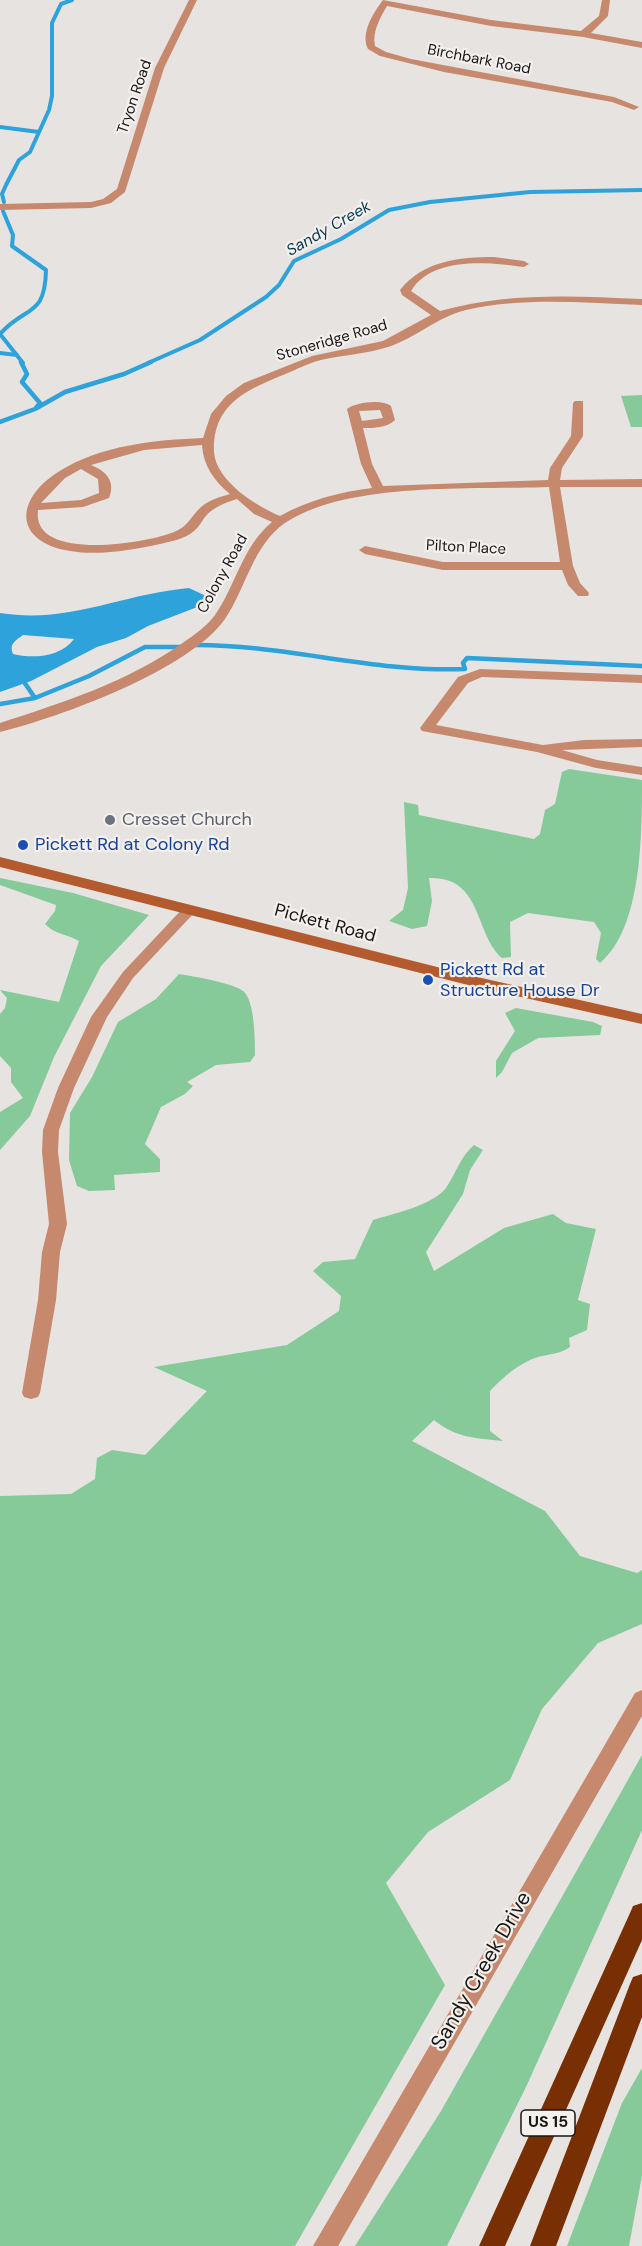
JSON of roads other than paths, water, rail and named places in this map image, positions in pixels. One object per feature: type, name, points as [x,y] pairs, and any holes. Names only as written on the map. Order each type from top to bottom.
[{"type":"highway","name":"US 15","points":[[492,2246],[642,1913]]},
{"type":"highway","points":[[543,2246],[642,1984]]},
{"type":"street","name":"Tryon Road","points":[[0,207],[74,206],[107,201],[122,190],[156,76],[173,34],[193,0]]},
{"type":"street","points":[[583,34],[604,19],[607,13],[606,0]]},
{"type":"street","points":[[385,2],[490,23],[583,34],[642,45]]},
{"type":"street","name":"Birchbark Road","points":[[385,2],[373,26],[370,42],[371,47],[382,54],[421,64],[614,100],[634,107]]},
{"type":"street","points":[[439,315],[406,293],[405,290],[413,280],[426,272],[448,264],[480,261],[524,264]]},
{"type":"street","name":"Stoneridge Road","points":[[208,441],[215,416],[230,398],[248,385],[316,358],[386,344],[439,315],[495,302],[530,298],[558,297],[642,302]]},
{"type":"street","points":[[579,403],[577,436],[556,468],[554,484],[567,566],[574,585],[583,593]]},
{"type":"street","points":[[357,425],[369,470],[380,491]]},
{"type":"street","points":[[239,495],[211,505],[189,529],[179,534],[145,543],[108,548],[81,549],[60,545],[38,532],[31,520],[32,507],[45,488],[81,465],[118,452],[208,441],[212,466],[223,482],[239,495],[258,511],[280,521]]},
{"type":"street","points":[[32,507],[83,503],[105,495],[106,481],[101,473],[81,465]]},
{"type":"street","name":"Colony Road","points":[[0,728],[61,709],[122,685],[182,651],[221,616],[259,541],[280,521],[304,508],[332,499],[380,491],[642,483]]},
{"type":"street","name":"Pilton Place","points":[[365,550],[444,566],[567,566]]},
{"type":"street","points":[[642,679],[480,673],[463,680],[427,728],[539,748],[596,764],[642,771]]},
{"type":"street","points":[[539,748],[584,744],[642,743]]},
{"type":"street","name":"Pickett Road","points":[[0,862],[476,982],[642,1019]]},
{"type":"street","points":[[31,1393],[47,1300],[51,1252],[58,1224],[50,1152],[51,1131],[66,1088],[99,1017],[129,975],[190,909]]},
{"type":"street","name":"Sandy Creek Drive","points":[[325,2246],[642,1698]]},
{"type":"water","points":[[189,588],[206,596],[200,606],[148,626],[126,638],[97,647],[31,681],[0,692],[0,613],[50,615],[73,612],[164,591]],"holes":[[[23,635],[74,639],[62,650],[46,655],[21,656],[13,654],[12,651],[14,643]]]},
{"type":"waterway","points":[[4,202],[2,194],[6,185],[19,160],[30,152],[49,110],[52,96],[52,23],[61,4],[72,0]]},
{"type":"waterway","points":[[0,127],[39,132]]},
{"type":"waterway","name":"Sandy Creek","points":[[148,363],[200,340],[266,297],[279,285],[294,261],[341,239],[389,210],[430,202],[530,192],[642,190]]},
{"type":"waterway","points":[[3,211],[13,235],[12,246],[46,270],[45,285],[38,304],[0,334],[17,355]]},
{"type":"waterway","points":[[0,353],[17,355]]},
{"type":"waterway","points":[[17,355],[23,363]]},
{"type":"waterway","points":[[21,362],[27,374],[22,382],[40,403],[36,408]]},
{"type":"waterway","name":"Sandy Creek","points":[[0,422],[35,409],[65,392],[124,374],[151,362]]},
{"type":"waterway","points":[[192,645],[261,649],[362,663],[431,669],[465,669],[463,663],[467,658],[642,666]]},
{"type":"waterway","points":[[35,698],[89,676],[145,647],[182,647]]},
{"type":"waterway","points":[[22,679],[35,698]]},
{"type":"waterway","points":[[0,704],[35,698]]},
{"type":"place","name":"Cresset Church","points":[[110,820]]},
{"type":"place","name":"Pickett Rd at Colony Rd","points":[[23,845]]},
{"type":"place","name":"Pickett Rd at Structure House Dr","points":[[428,980]]}]
